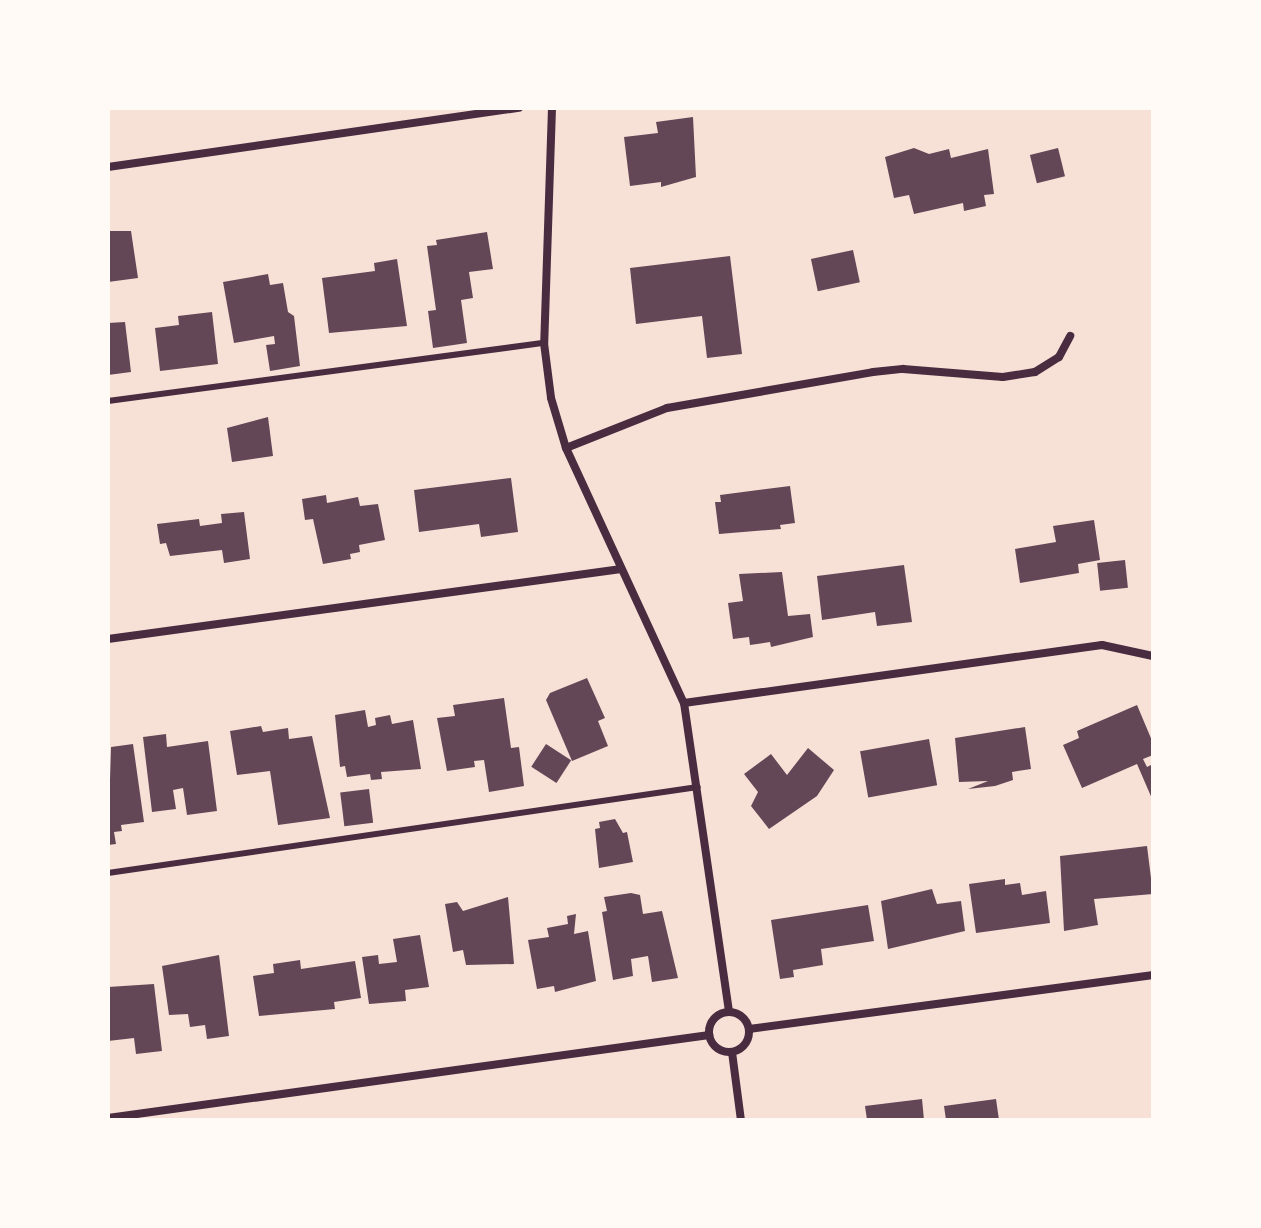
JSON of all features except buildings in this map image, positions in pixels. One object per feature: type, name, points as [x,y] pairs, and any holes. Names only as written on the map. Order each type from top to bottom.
[{"type":"street","points":[[108,167],[519,108]]},
{"type":"street","points":[[552,108],[544,343],[551,398],[566,448],[684,703],[699,786],[729,1011]]},
{"type":"street","points":[[566,448],[667,408],[873,372],[903,369],[1003,377],[1035,372],[1059,357],[1070,336]]},
{"type":"street","points":[[108,639],[621,569]]},
{"type":"street","points":[[684,703],[1102,645],[1153,656]]},
{"type":"street","points":[[749,1029],[1153,975]]},
{"type":"street","points":[[729,1011],[741,1015],[749,1029],[744,1046],[732,1052],[718,1049],[709,1035],[712,1020],[729,1011]]},
{"type":"street","points":[[108,1118],[709,1035]]},
{"type":"street","points":[[732,1052],[741,1120]]},
{"type":"lane","points":[[108,401],[544,343]]},
{"type":"lane","points":[[108,873],[699,786]]}]
